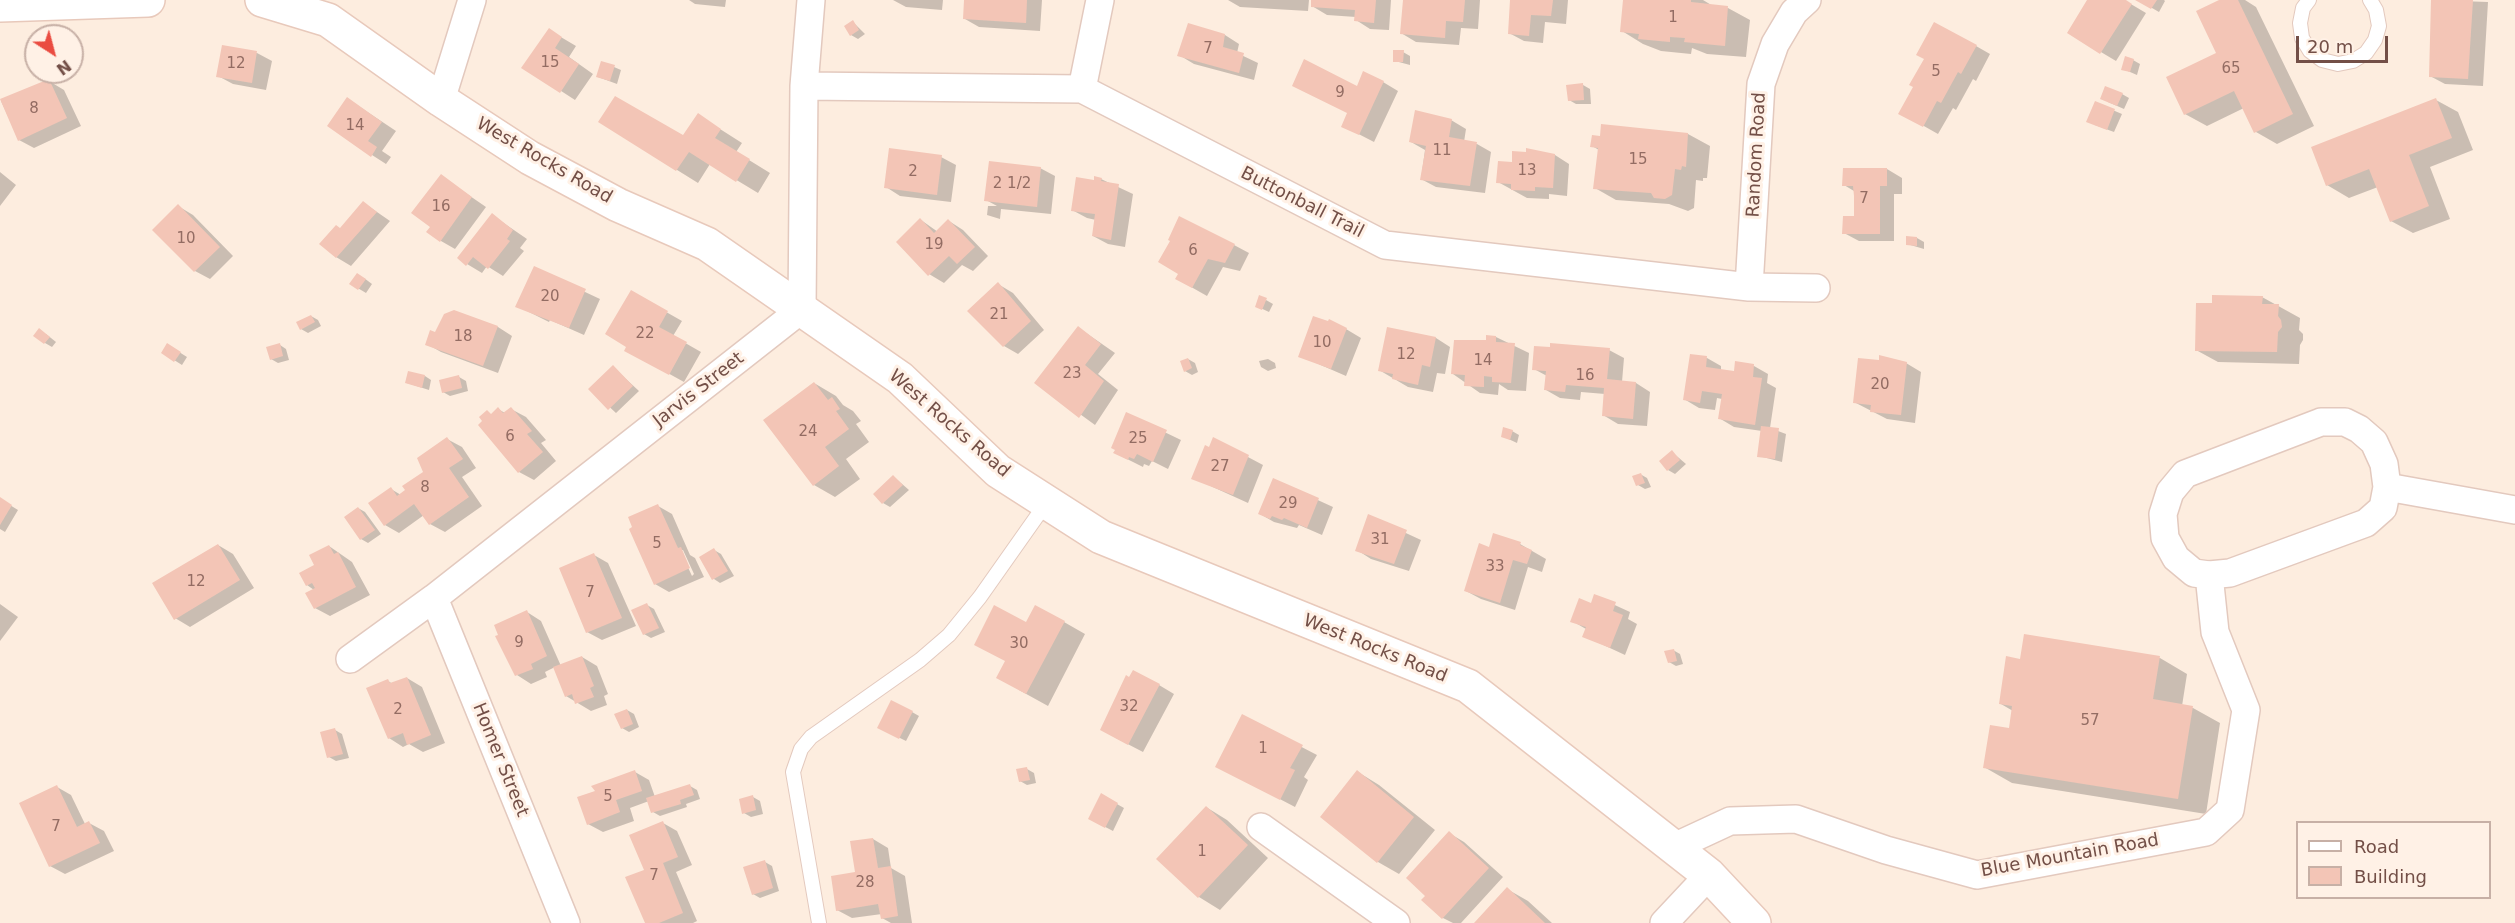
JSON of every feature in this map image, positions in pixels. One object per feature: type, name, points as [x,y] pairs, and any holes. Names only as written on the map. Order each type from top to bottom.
[{"type":"main road","points":[[0,5],[148,0]]},
{"type":"main road","name":"West Rocks Road","points":[[261,0],[328,20],[441,100],[530,158],[618,204],[707,244],[900,378],[998,471],[1101,537],[1468,686],[1709,875],[1754,923]]},
{"type":"street","points":[[441,100],[472,0]]},
{"type":"street","points":[[802,309],[804,86],[811,0]]},
{"type":"street","points":[[1082,89],[1100,0]]},
{"type":"street","name":"Random Road","points":[[1749,287],[1761,84],[1774,44],[1794,12],[1807,0]]},
{"type":"street","name":"Buttonball Trail","points":[[804,86],[1082,89],[1385,245],[1749,287],[1816,288]]},
{"type":"street","name":"Jarvis Street","points":[[350,659],[434,598],[802,309]]},
{"type":"street","points":[[2321,422],[2345,422],[2360,429],[2374,442],[2384,464],[2387,487],[2383,508],[2366,523],[2230,573],[2209,575],[2194,573],[2176,558],[2165,538],[2163,514],[2170,492],[2186,474],[2321,422]]},
{"type":"street","points":[[2387,487],[2515,510]]},
{"type":"street","name":"Blue Mountain Road","points":[[1674,847],[1730,821],[1796,819],[1886,850],[1977,875],[2206,832],[2230,810],[2246,710],[2215,632],[2209,575]]},
{"type":"street","name":"Homer Street","points":[[434,598],[566,923]]},
{"type":"street","points":[[1261,827],[1396,923]]},
{"type":"street","points":[[1664,923],[1709,875]]},
{"type":"lane","points":[[2309,0],[2303,8],[2300,23],[2302,38],[2310,51],[2322,60],[2338,64],[2353,61],[2366,53],[2375,40],[2379,26],[2376,10],[2370,0]]},
{"type":"lane","points":[[819,923],[793,772],[801,749],[811,737],[920,660],[949,635],[980,597],[1047,502]]},
{"type":"building","points":[[964,0],[1027,0],[1026,23],[963,19]]},
{"type":"building","points":[[1311,0],[1376,0],[1374,23],[1354,21],[1355,10],[1311,7]]},
{"type":"building","points":[[1403,0],[1465,0],[1463,22],[1446,21],[1445,38],[1400,34]]},
{"type":"building","points":[[1510,0],[1553,0],[1551,16],[1531,15],[1529,36],[1508,34]]},
{"type":"building","points":[[1623,0],[1691,0],[1691,2],[1728,6],[1725,46],[1684,42],[1685,38],[1670,37],[1670,42],[1638,39],[1639,34],[1620,32]]},
{"type":"building","points":[[2087,0],[2126,0],[2132,4],[2100,54],[2067,33]]},
{"type":"building","points":[[2135,0],[2157,0],[2151,9]]},
{"type":"building","points":[[2219,0],[2238,0],[2293,114],[2254,133],[2234,91],[2184,115],[2166,77],[2216,53],[2196,11]]},
{"type":"building","points":[[2431,0],[2473,0],[2468,79],[2429,77]]},
{"type":"building","points":[[853,20],[859,30],[850,36],[844,26]]},
{"type":"building","points":[[1934,22],[1977,45],[1961,74],[1958,72],[1941,103],[1937,101],[1923,127],[1898,114],[1913,87],[1909,85],[1924,59],[1916,55]]},
{"type":"building","points":[[1188,23],[1225,34],[1223,47],[1244,53],[1239,73],[1177,56]]},
{"type":"building","points":[[549,28],[562,37],[555,48],[579,64],[560,93],[521,68]]},
{"type":"building","points":[[222,45],[257,51],[252,83],[216,77]]},
{"type":"building","points":[[1393,50],[1404,50],[1403,62],[1393,62]]},
{"type":"building","points":[[2125,56],[2134,59],[2130,72],[2121,70]]},
{"type":"building","points":[[1304,59],[1357,86],[1363,71],[1384,81],[1359,135],[1341,127],[1347,113],[1292,86]]},
{"type":"building","points":[[601,61],[615,65],[610,81],[596,77]]},
{"type":"building","points":[[1583,83],[1584,100],[1568,101],[1566,85]]},
{"type":"building","points":[[37,84],[51,84],[67,118],[18,141],[0,99]]},
{"type":"building","points":[[2105,86],[2123,93],[2117,106],[2100,99]]},
{"type":"building","points":[[615,96],[683,135],[698,113],[721,129],[715,138],[750,159],[736,182],[689,152],[676,171],[598,122]]},
{"type":"building","points":[[347,97],[382,122],[368,141],[377,147],[371,157],[327,126]]},
{"type":"building","points":[[2436,98],[2452,138],[2409,155],[2429,206],[2390,222],[2369,169],[2326,186],[2311,147]]},
{"type":"building","points":[[2095,101],[2115,109],[2107,130],[2086,122]]},
{"type":"building","points":[[1415,110],[1452,119],[1449,137],[1477,142],[1470,186],[1420,180],[1426,146],[1409,142]]},
{"type":"building","points":[[1601,124],[1688,133],[1686,167],[1682,166],[1681,170],[1675,169],[1672,195],[1665,199],[1654,198],[1651,193],[1593,189],[1598,148],[1590,147],[1592,135],[1600,136]]},
{"type":"building","points":[[889,148],[942,155],[937,195],[884,188]]},
{"type":"building","points":[[1526,148],[1555,154],[1553,188],[1535,187],[1535,191],[1511,190],[1511,184],[1496,183],[1498,161],[1512,162],[1512,151],[1526,152]]},
{"type":"building","points":[[989,161],[1041,167],[1037,207],[984,201]]},
{"type":"building","points":[[1843,168],[1887,168],[1887,186],[1880,186],[1880,234],[1842,234],[1843,216],[1854,216],[1853,186],[1842,186]]},
{"type":"building","points":[[441,174],[472,197],[440,242],[426,232],[430,227],[411,213]]},
{"type":"building","points":[[1094,176],[1102,178],[1101,181],[1119,184],[1111,240],[1092,236],[1095,214],[1071,211],[1076,177],[1094,180]]},
{"type":"building","points":[[363,201],[377,212],[336,258],[319,244],[336,225],[340,228]]},
{"type":"building","points":[[178,204],[220,247],[194,272],[152,230]]},
{"type":"building","points":[[492,213],[513,230],[507,239],[510,241],[488,269],[473,257],[466,266],[457,258]]},
{"type":"building","points":[[1179,216],[1235,244],[1225,263],[1208,259],[1192,288],[1175,279],[1178,274],[1158,262],[1170,241],[1168,240]]},
{"type":"building","points":[[920,218],[934,233],[948,219],[975,247],[957,264],[949,256],[928,276],[896,242]]},
{"type":"building","points":[[1906,236],[1917,237],[1917,246],[1906,245]]},
{"type":"building","points":[[534,266],[586,289],[569,328],[515,307]]},
{"type":"building","points":[[357,273],[366,279],[358,290],[349,284]]},
{"type":"building","points":[[998,282],[1031,321],[1003,347],[967,311]]},
{"type":"building","points":[[631,290],[668,311],[659,327],[687,342],[669,375],[624,351],[626,347],[605,334]]},
{"type":"building","points":[[1259,295],[1267,298],[1262,310],[1255,307]]},
{"type":"building","points":[[2212,295],[2263,296],[2262,304],[2279,304],[2278,316],[2282,327],[2278,332],[2277,352],[2195,351],[2196,303],[2212,303]]},
{"type":"building","points":[[454,310],[498,326],[483,366],[425,345],[430,330],[435,332],[444,314]]},
{"type":"building","points":[[311,315],[315,322],[300,330],[296,322]]},
{"type":"building","points":[[1313,316],[1328,321],[1329,319],[1347,328],[1331,369],[1298,357]]},
{"type":"building","points":[[1078,326],[1101,344],[1085,365],[1104,381],[1079,418],[1034,383]]},
{"type":"building","points":[[1387,327],[1436,337],[1430,367],[1422,365],[1418,385],[1392,379],[1393,374],[1378,371]]},
{"type":"building","points":[[39,328],[50,337],[44,344],[33,336]]},
{"type":"building","points":[[1486,335],[1496,336],[1496,342],[1515,343],[1511,383],[1492,382],[1492,377],[1484,376],[1484,387],[1464,386],[1465,375],[1451,374],[1454,340],[1486,340]]},
{"type":"building","points":[[167,343],[181,352],[174,362],[161,353]]},
{"type":"building","points":[[280,343],[283,356],[270,360],[266,347]]},
{"type":"building","points":[[1550,343],[1610,348],[1607,379],[1636,382],[1633,419],[1602,416],[1604,388],[1566,385],[1565,392],[1544,390],[1546,371],[1532,370],[1534,346],[1550,347]]},
{"type":"building","points":[[1690,354],[1707,356],[1706,367],[1734,371],[1735,361],[1754,364],[1753,377],[1762,378],[1755,425],[1718,419],[1722,394],[1702,391],[1700,403],[1683,400]]},
{"type":"building","points":[[1879,355],[1907,362],[1901,415],[1870,412],[1871,405],[1853,403],[1858,358],[1879,360]]},
{"type":"building","points":[[1188,358],[1192,368],[1184,372],[1180,361]]},
{"type":"building","points":[[613,365],[633,386],[608,410],[588,389]]},
{"type":"building","points":[[408,371],[425,375],[422,388],[405,383]]},
{"type":"building","points":[[459,375],[462,388],[442,393],[439,380]]},
{"type":"building","points":[[814,382],[828,400],[832,397],[840,409],[836,411],[849,429],[825,447],[839,466],[813,486],[763,420]]},
{"type":"building","points":[[498,407],[503,413],[511,407],[532,431],[527,434],[543,452],[518,473],[478,425],[482,421],[479,417],[487,410],[491,414]]},
{"type":"building","points":[[1126,412],[1167,430],[1153,462],[1137,454],[1134,459],[1129,457],[1128,460],[1113,453],[1115,450],[1111,448]]},
{"type":"building","points":[[1761,426],[1779,428],[1775,459],[1757,457]]},
{"type":"building","points":[[1503,427],[1513,430],[1510,440],[1501,437]]},
{"type":"building","points":[[447,437],[463,459],[449,468],[469,497],[429,525],[414,504],[384,526],[368,503],[391,487],[397,496],[405,490],[402,486],[423,472],[417,458]]},
{"type":"building","points":[[1213,437],[1249,455],[1233,495],[1191,479],[1205,445],[1209,447]]},
{"type":"building","points":[[1672,450],[1680,460],[1667,471],[1659,461]]},
{"type":"building","points":[[1641,473],[1645,483],[1636,486],[1632,476]]},
{"type":"building","points":[[893,475],[903,485],[882,504],[873,494]]},
{"type":"building","points":[[1273,478],[1319,498],[1307,528],[1284,518],[1282,520],[1272,516],[1270,519],[1258,514]]},
{"type":"building","points":[[0,497],[12,505],[0,525]]},
{"type":"building","points":[[658,504],[690,568],[654,585],[629,529],[632,527],[628,517]]},
{"type":"building","points":[[358,507],[375,530],[360,540],[344,517]]},
{"type":"building","points":[[1368,514],[1407,530],[1394,564],[1355,551]]},
{"type":"building","points":[[1493,533],[1521,542],[1520,545],[1532,550],[1527,564],[1513,560],[1500,603],[1464,591],[1479,543],[1489,547]]},
{"type":"building","points":[[218,544],[240,580],[174,620],[152,583]]},
{"type":"building","points":[[329,545],[334,554],[338,552],[356,587],[314,609],[305,593],[315,588],[312,583],[306,586],[299,573],[314,565],[309,555]]},
{"type":"building","points":[[714,548],[728,571],[712,580],[699,557]]},
{"type":"building","points":[[594,553],[622,618],[586,633],[559,568]]},
{"type":"building","points":[[1594,594],[1616,602],[1613,611],[1623,615],[1610,648],[1582,637],[1586,627],[1570,622],[1579,598],[1591,603]]},
{"type":"building","points":[[647,603],[659,628],[643,635],[631,610]]},
{"type":"building","points":[[994,605],[1026,622],[1035,605],[1065,621],[1026,694],[996,678],[1005,661],[974,645]]},
{"type":"building","points":[[527,610],[547,656],[531,664],[533,669],[515,676],[495,636],[498,635],[494,625]]},
{"type":"building","points":[[2024,634],[2160,656],[2153,699],[2193,706],[2178,799],[1983,768],[1990,725],[2009,728],[2012,706],[1999,704],[2006,656],[2020,659]]},
{"type":"building","points":[[1674,649],[1677,661],[1668,663],[1664,651]]},
{"type":"building","points":[[582,656],[594,686],[590,688],[594,697],[575,704],[572,694],[565,697],[553,667]]},
{"type":"building","points":[[1133,670],[1160,684],[1128,745],[1100,730],[1126,675],[1129,677]]},
{"type":"building","points":[[407,677],[431,735],[407,745],[403,733],[388,739],[366,688],[388,679],[390,683]]},
{"type":"building","points":[[891,700],[913,711],[899,739],[877,728]]},
{"type":"building","points":[[627,709],[633,724],[621,729],[614,714]]},
{"type":"building","points":[[1242,714],[1303,745],[1290,768],[1295,770],[1280,800],[1215,767]]},
{"type":"building","points":[[335,728],[343,754],[327,758],[320,732]]},
{"type":"building","points":[[1027,767],[1030,780],[1019,782],[1016,769]]},
{"type":"building","points":[[635,770],[642,791],[616,800],[620,812],[587,825],[577,797],[595,791],[591,786]]},
{"type":"building","points":[[1357,770],[1414,817],[1377,863],[1320,817]]},
{"type":"building","points":[[690,784],[694,795],[680,800],[681,804],[651,813],[646,798]]},
{"type":"building","points":[[57,785],[77,827],[89,821],[100,843],[49,867],[19,803]]},
{"type":"building","points":[[1101,793],[1118,803],[1105,828],[1088,819]]},
{"type":"building","points":[[753,795],[756,810],[742,814],[739,799]]},
{"type":"building","points":[[1206,806],[1248,845],[1198,898],[1156,859]]},
{"type":"building","points":[[663,821],[678,857],[663,863],[683,913],[659,923],[645,923],[625,877],[644,870],[629,835]]},
{"type":"building","points":[[1449,831],[1489,868],[1442,919],[1421,900],[1425,896],[1406,878]]},
{"type":"building","points":[[873,838],[878,868],[891,866],[898,916],[881,919],[878,904],[836,911],[831,876],[855,872],[850,841]]},
{"type":"building","points":[[765,860],[773,888],[752,895],[743,867]]},
{"type":"building","points":[[1507,887],[1545,923],[1474,923]]}]
